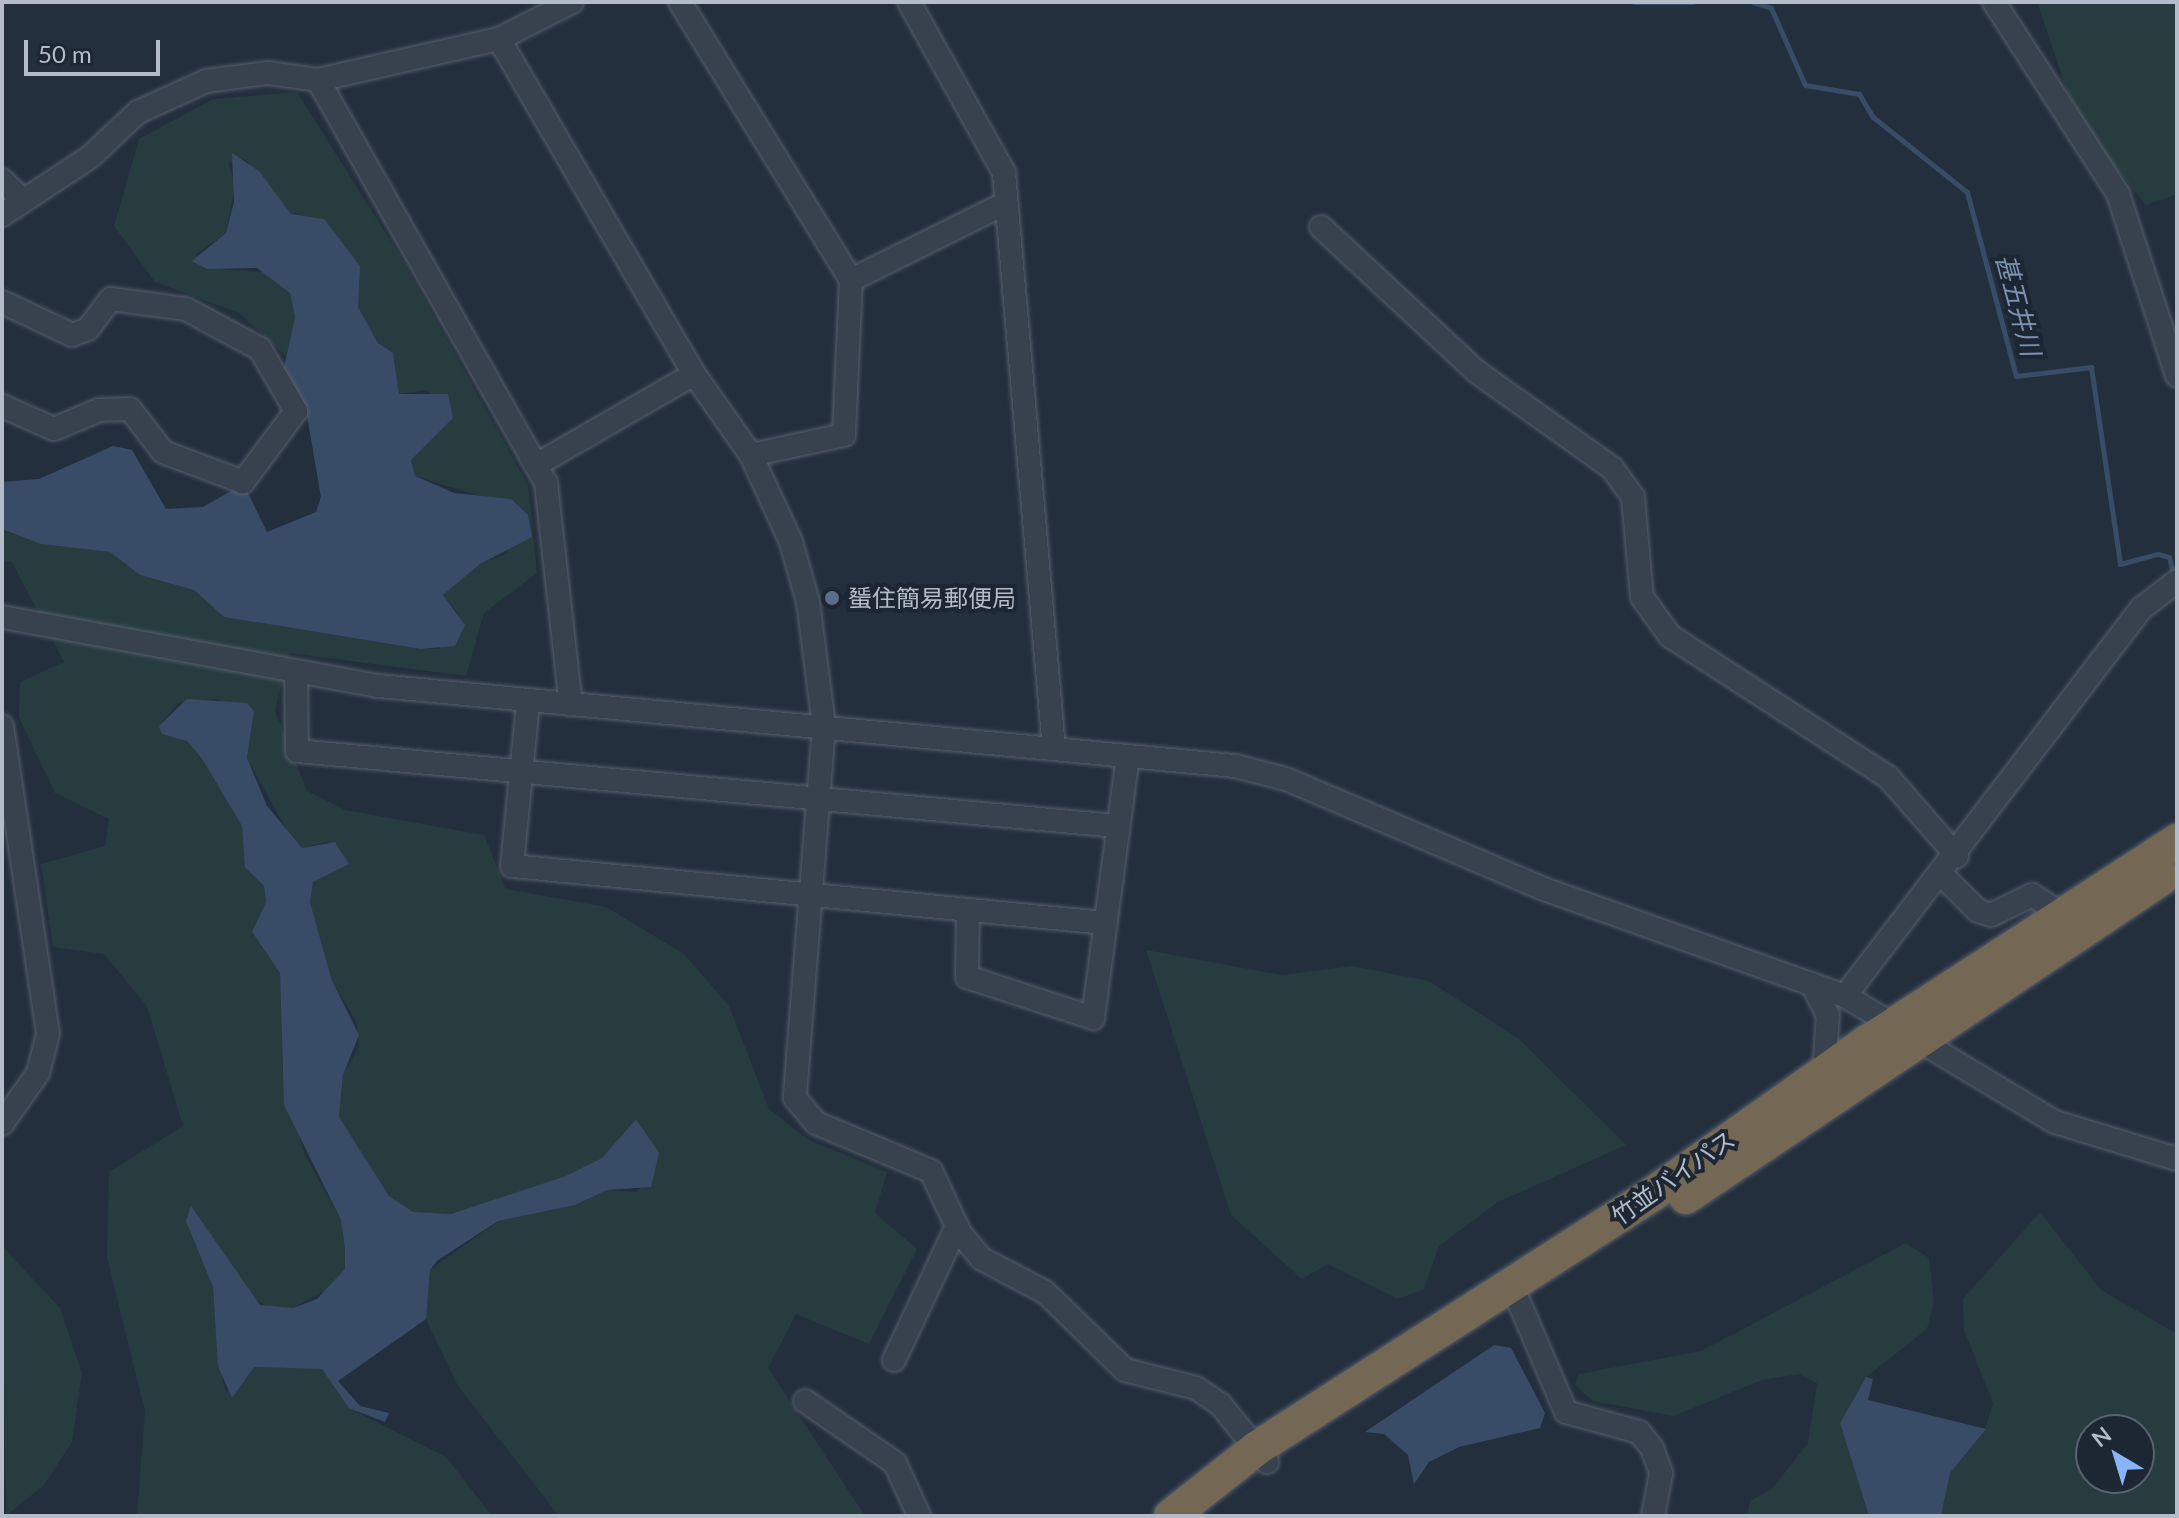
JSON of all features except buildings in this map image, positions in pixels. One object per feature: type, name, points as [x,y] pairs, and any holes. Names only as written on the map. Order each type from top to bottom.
[{"type":"highway","name":"竹並バイパス","points":[[1198,1516],[1262,1455],[1519,1302],[1907,1032],[2061,914],[2177,841]]},
{"type":"highway","name":"竹並バイパス","points":[[1171,1516],[1654,1193],[1824,1072],[1907,1032],[2177,867]]},
{"type":"street","points":[[2,215],[90,157],[107,134],[184,90],[268,73],[318,80],[499,39],[572,2]]},
{"type":"street","points":[[680,2],[851,280],[844,435],[751,455]]},
{"type":"street","points":[[909,2],[1004,173],[1054,749]]},
{"type":"street","points":[[1994,2],[2118,194],[2177,376]]},
{"type":"street","points":[[499,39],[694,374],[751,455],[791,542],[808,602],[824,726],[795,1098],[816,1123],[931,1171],[957,1226],[982,1259],[1045,1292],[1125,1370],[1196,1388],[1220,1404],[1262,1455]]},
{"type":"street","points":[[318,80],[546,483],[571,705]]},
{"type":"street","points":[[2,180],[23,200]]},
{"type":"street","points":[[851,280],[1006,203]]},
{"type":"street","points":[[1321,227],[1477,372],[1557,422],[1612,468],[1633,497],[1642,597],[1670,636],[1888,777],[1957,856]]},
{"type":"street","points":[[2,302],[72,335],[88,329],[111,299],[186,309],[260,349],[296,411],[243,482],[163,452],[130,409],[99,410],[54,429],[2,406]]},
{"type":"street","points":[[536,465],[694,374]]},
{"type":"street","points":[[1845,996],[1943,876],[2132,620],[2177,581]]},
{"type":"street","points":[[2,617],[296,673],[528,703],[824,726],[1128,756],[1173,755],[1286,779],[1544,889],[1845,996],[2055,1122],[2177,1159]]},
{"type":"street","points":[[296,673],[297,751],[1116,826]]},
{"type":"street","points":[[528,703],[519,769],[512,866],[1105,923]]},
{"type":"street","points":[[2,726],[48,1034],[38,1073],[2,1124]]},
{"type":"street","points":[[968,911],[967,977],[1093,1018],[1116,826],[1128,756]]},
{"type":"street","points":[[1943,876],[1978,911],[1991,915],[2032,895],[2061,914]]},
{"type":"street","points":[[1812,984],[1828,1015],[1824,1072]]},
{"type":"street","points":[[894,1360],[957,1226]]},
{"type":"street","points":[[1519,1302],[1566,1412],[1639,1432],[1652,1448],[1661,1473],[1653,1516]]},
{"type":"street","points":[[805,1401],[895,1463],[919,1516]]},
{"type":"green space","points":[[2037,2],[2177,2],[2177,194],[2146,205],[2076,118]]},
{"type":"green space","points":[[297,92],[402,259],[528,485],[537,573],[484,613],[466,676],[289,653],[275,711],[307,791],[345,810],[484,835],[506,889],[606,907],[684,954],[729,1006],[769,1109],[809,1140],[887,1172],[875,1213],[917,1249],[869,1344],[796,1314],[768,1368],[865,1516],[559,1516],[458,1386],[426,1319],[430,1270],[498,1221],[575,1205],[607,1190],[637,1192],[654,1165],[651,1150],[636,1119],[602,1158],[566,1177],[451,1214],[412,1212],[389,1196],[339,1117],[343,1075],[359,1047],[356,1021],[332,981],[310,902],[313,882],[349,863],[327,842],[302,848],[290,836],[247,758],[253,720],[216,699],[178,703],[159,726],[187,741],[203,760],[242,826],[253,875],[264,886],[266,902],[252,933],[280,973],[283,1074],[304,1153],[341,1220],[346,1269],[332,1287],[293,1308],[274,1309],[247,1296],[191,1233],[213,1287],[226,1393],[254,1367],[322,1369],[358,1413],[446,1457],[492,1516],[137,1516],[145,1411],[107,1257],[109,1172],[183,1126],[147,1006],[104,954],[53,947],[41,864],[105,846],[109,819],[55,793],[19,717],[20,682],[64,662],[12,562],[2,560],[2,529],[41,544],[110,552],[140,575],[194,590],[224,617],[421,649],[439,649],[458,613],[443,595],[480,564],[508,553],[476,495],[415,476],[411,460],[453,418],[427,390],[399,394],[393,353],[378,343],[358,307],[353,258],[315,217],[291,214],[244,158],[228,163],[235,184],[226,233],[196,254],[225,270],[267,272],[290,293],[295,317],[286,357],[239,313],[155,282],[114,226],[139,139],[213,99]]},
{"type":"green space","points":[[1146,950],[1282,975],[1352,966],[1429,981],[1519,1039],[1626,1145],[1498,1202],[1439,1246],[1424,1289],[1398,1299],[1328,1264],[1302,1279],[1231,1215]]},
{"type":"green space","points":[[2040,1212],[2101,1290],[2177,1334],[2177,1516],[1941,1516],[1950,1473],[1985,1429],[1993,1403],[1964,1330],[1963,1299]]},
{"type":"green space","points":[[1906,1243],[1929,1258],[1934,1301],[1927,1329],[1866,1377],[1840,1423],[1869,1516],[1747,1516],[1750,1501],[1772,1489],[1808,1443],[1817,1383],[1799,1374],[1762,1380],[1673,1416],[1593,1401],[1575,1385],[1579,1374],[1701,1351]]},
{"type":"green space","points":[[2,1246],[60,1308],[82,1373],[72,1442],[44,1485],[6,1516]]},
{"type":"water","points":[[232,153],[259,171],[291,214],[324,219],[360,266],[358,307],[378,343],[393,353],[399,394],[448,394],[453,418],[411,460],[415,476],[454,493],[511,499],[528,515],[532,537],[480,564],[443,595],[465,625],[455,646],[421,649],[224,617],[194,590],[140,575],[110,552],[41,544],[2,529],[2,482],[39,479],[113,446],[132,450],[166,509],[203,507],[238,487],[246,489],[267,532],[316,512],[321,497],[306,410],[283,372],[295,317],[290,293],[257,268],[207,269],[192,261],[226,233],[234,202]]},
{"type":"water","points":[[187,699],[247,703],[254,711],[247,758],[267,806],[302,848],[335,842],[349,864],[313,882],[310,902],[332,981],[359,1035],[343,1075],[339,1117],[389,1196],[413,1212],[451,1214],[566,1176],[602,1158],[636,1119],[659,1153],[651,1187],[607,1190],[575,1205],[498,1221],[438,1260],[430,1270],[426,1319],[338,1381],[360,1406],[389,1413],[385,1422],[349,1408],[322,1369],[254,1367],[232,1398],[218,1366],[213,1287],[186,1221],[191,1206],[260,1305],[293,1308],[317,1299],[345,1269],[345,1249],[341,1220],[284,1105],[280,973],[252,932],[266,902],[264,886],[245,867],[242,826],[203,760],[187,741],[162,734],[159,726]]},
{"type":"water","points":[[1494,1345],[1511,1348],[1545,1413],[1540,1428],[1459,1447],[1429,1462],[1414,1484],[1408,1455],[1384,1434],[1365,1432]]},
{"type":"water","points":[[1866,1377],[1873,1379],[1868,1400],[1986,1429],[1950,1473],[1941,1516],[1869,1516],[1840,1423]]},
{"type":"waterway","name":"甚五井川","points":[[1634,2],[1693,2]]},
{"type":"waterway","name":"甚五井川","points":[[1753,2],[1771,8],[1805,85],[1859,94],[1873,117],[1967,192],[2016,376],[2091,367],[2120,564],[2158,554],[2169,557],[2174,577]]},
{"type":"place","name":"蜑住簡易郵便局","points":[[832,598]]}]
